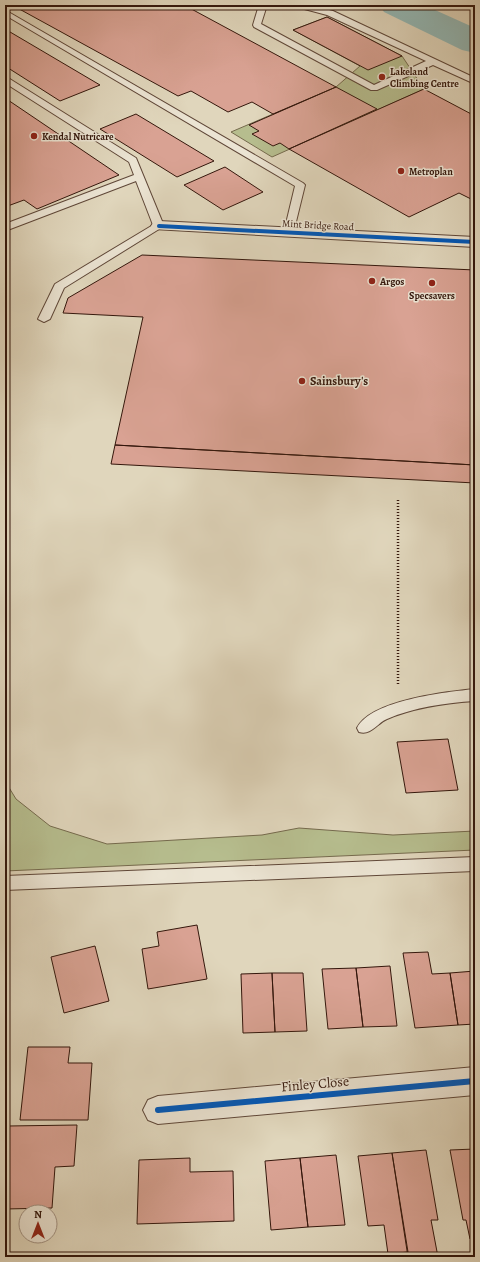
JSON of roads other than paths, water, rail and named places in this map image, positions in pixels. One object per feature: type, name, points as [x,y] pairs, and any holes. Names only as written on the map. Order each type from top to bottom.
[{"type":"street","name":"Mint Bridge Road","points":[[159,226],[475,242]]},
{"type":"street","name":"Finley Close","points":[[158,1110],[475,1081]]},
{"type":"lane","points":[[263,5],[257,25],[374,88],[432,62]]},
{"type":"lane","points":[[300,5],[330,13],[475,81]]},
{"type":"lane","points":[[5,12],[300,185],[289,232]]},
{"type":"lane","points":[[5,79],[133,160],[159,226],[58,286],[44,319]]},
{"type":"lane","points":[[5,228],[140,176]]},
{"type":"lane","points":[[364,728],[380,715],[407,706],[454,697],[475,695]]},
{"type":"lane","points":[[5,883],[475,864]]},
{"type":"waterway","points":[[396,5],[475,42]]},
{"type":"place","name":"Lakeland Climbing Centre","points":[[382,77]]},
{"type":"place","name":"Kendal Nutricare","points":[[34,136]]},
{"type":"place","name":"Metroplan","points":[[401,171]]},
{"type":"place","name":"Argos","points":[[372,281]]},
{"type":"place","name":"Specsavers","points":[[432,283]]},
{"type":"place","name":"Sainsbury's","points":[[302,381]]}]
